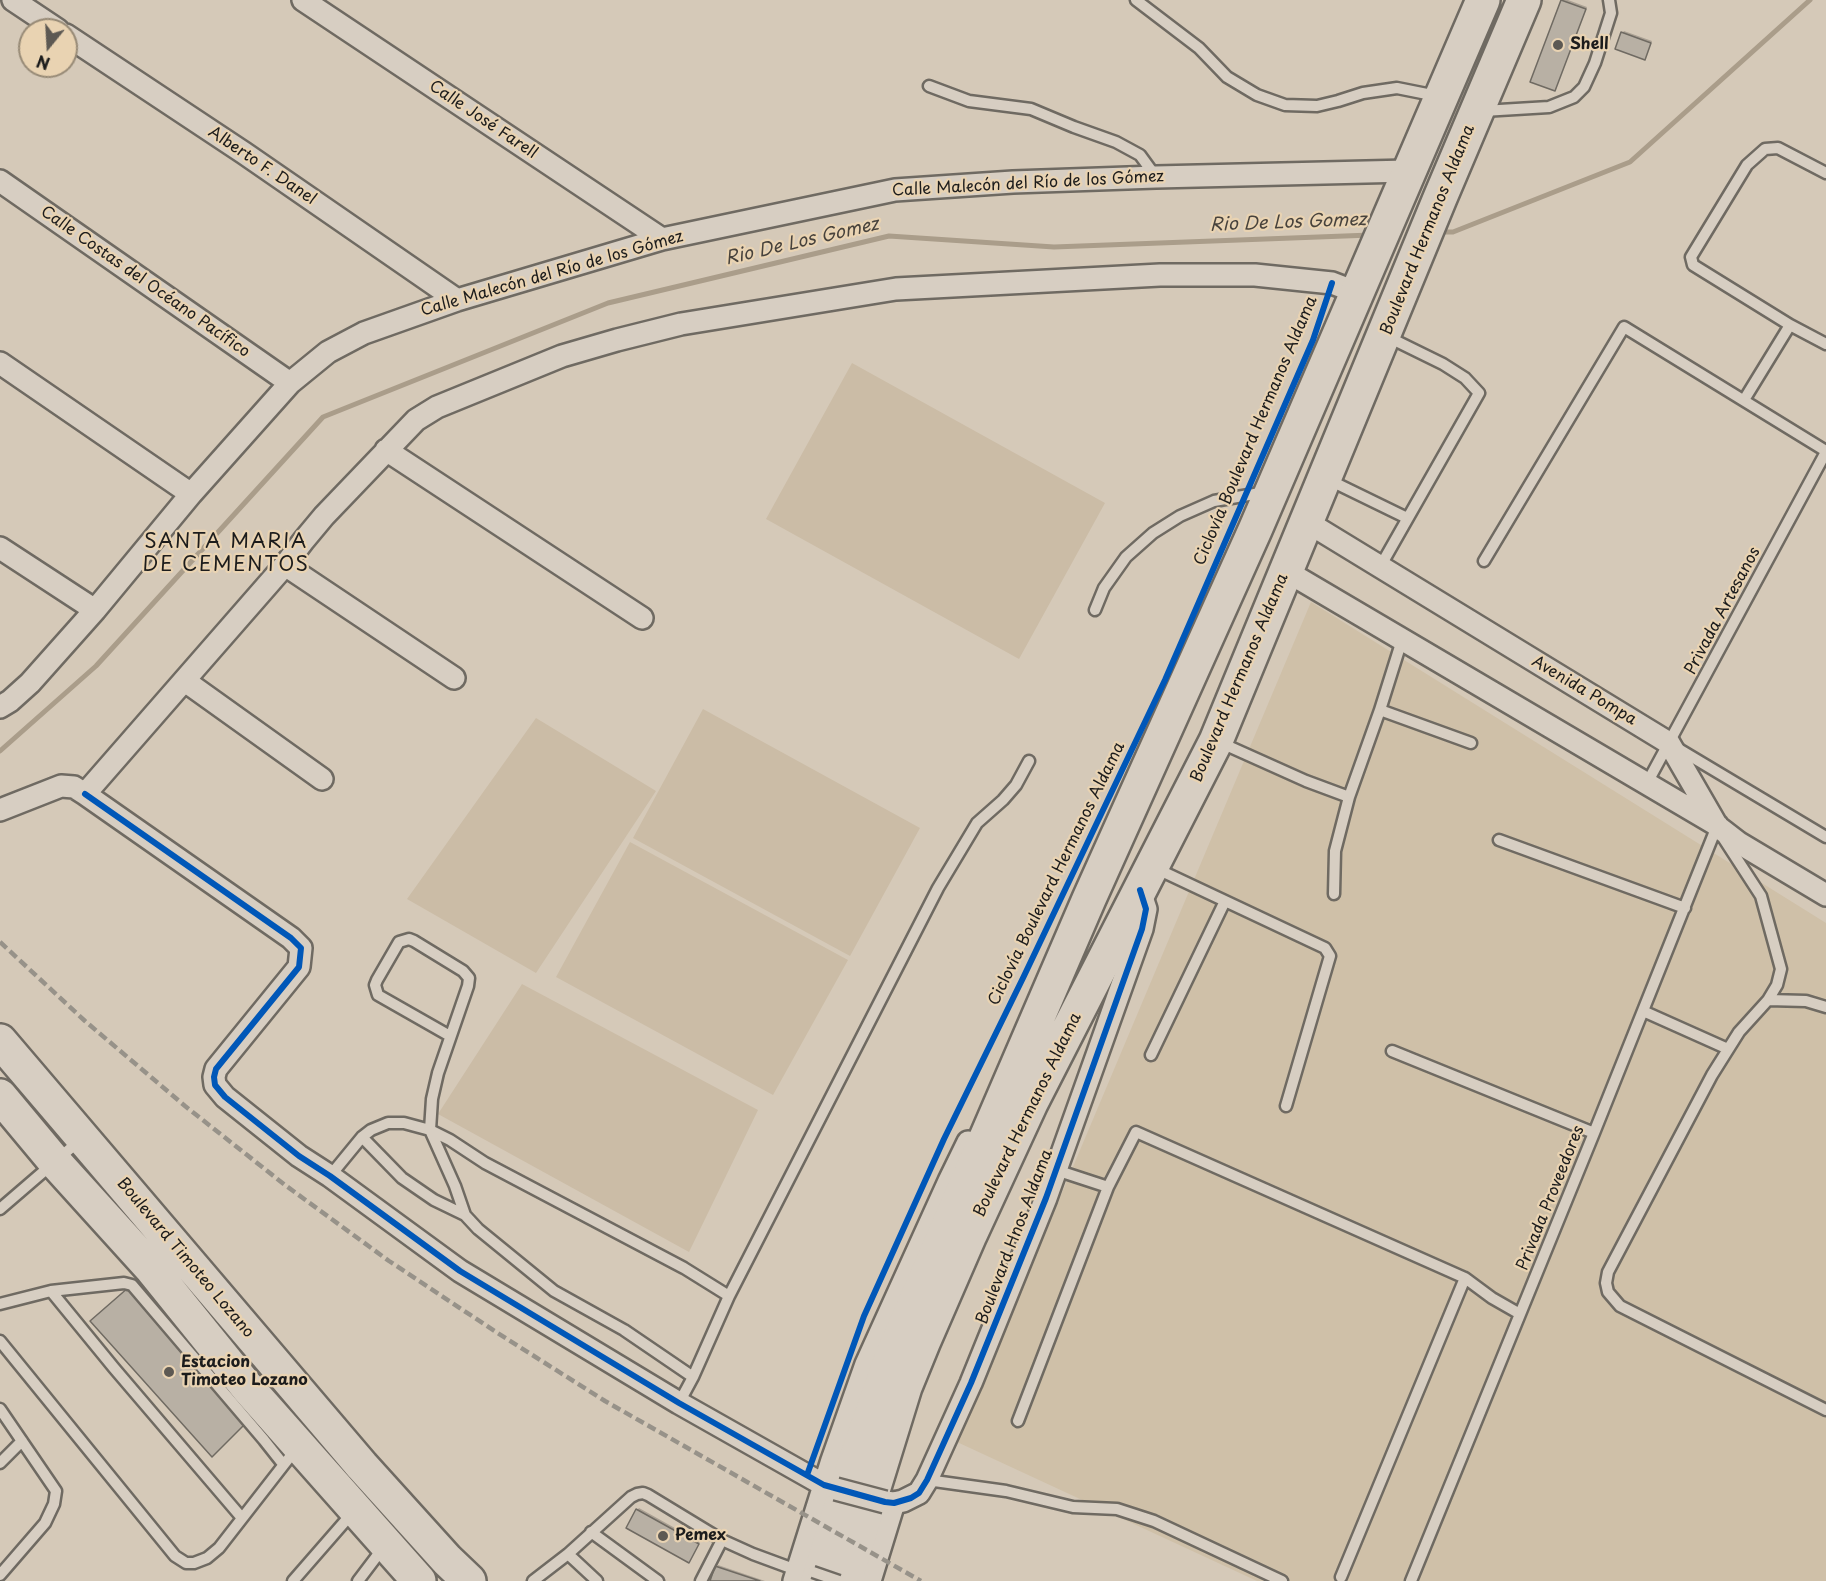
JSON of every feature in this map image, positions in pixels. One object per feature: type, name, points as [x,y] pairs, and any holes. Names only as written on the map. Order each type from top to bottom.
[{"type":"main road","name":"Boulevard Hermanos Aldama","points":[[805,1576],[857,1454],[891,1358],[1019,1059],[1255,530],[1483,0]]},
{"type":"main road","name":"Boulevard Hermanos Aldama","points":[[852,1571],[905,1387],[928,1332],[1031,1103],[1216,741],[1524,0]]},
{"type":"main road","points":[[1255,530],[1296,547]]},
{"type":"main road","name":"Boulevard Timoteo Lozano","points":[[0,1041],[83,1137],[306,1439],[355,1510],[419,1581]]},
{"type":"main road","name":"Boulevard Timoteo Lozano","points":[[0,1096],[151,1268],[247,1387],[470,1581]]},
{"type":"street","points":[[13,0],[40,18]]},
{"type":"street","name":"Calle José Farell","points":[[303,0],[662,239]]},
{"type":"street","name":"Alberto F. Danel","points":[[78,43],[254,160],[457,300]]},
{"type":"street","name":"Calle Malecón del Río de los Gómez","points":[[0,707],[30,683],[95,610],[191,494],[290,383],[327,352],[364,333],[457,300],[662,239],[895,190],[1012,182],[1156,177],[1404,180]]},
{"type":"street","name":"Calle Costas del Océano Pacífico","points":[[0,181],[290,383]]},
{"type":"street","points":[[85,794],[285,565],[317,524],[416,420],[437,407],[562,356],[681,324],[896,288],[1160,275],[1255,275],[1361,284]]},
{"type":"street","points":[[0,363],[191,494]]},
{"type":"street","points":[[386,450],[642,618]]},
{"type":"street","points":[[1296,547],[1402,640],[1717,825]]},
{"type":"street","name":"Avenida Pompa","points":[[1296,547],[1380,567],[1669,743],[1717,825],[1739,843],[1826,895]]},
{"type":"street","points":[[0,548],[95,610]]},
{"type":"street","points":[[285,565],[454,678]]},
{"type":"street","points":[[185,681],[322,779]]},
{"type":"street","points":[[0,810],[61,786],[74,787],[291,938],[301,948],[299,967],[216,1070],[215,1084],[225,1097],[299,1156],[460,1271],[679,1403],[830,1487],[889,1503],[870,1581]]},
{"type":"street","name":"Boulevard Hnos Aldama","points":[[889,1503],[911,1498],[920,1493],[979,1363],[1056,1170],[1142,929],[1146,909],[1146,879]]},
{"type":"street","points":[[805,1576],[866,1364],[948,1181],[980,1118],[1019,1059]]},
{"type":"lane","points":[[1136,0],[1199,48],[1227,77],[1257,95],[1285,105],[1317,106],[1363,93],[1397,88],[1440,97]]},
{"type":"lane","points":[[1477,111],[1549,107],[1574,97],[1584,87],[1595,63],[1611,13],[1609,0]]},
{"type":"lane","points":[[929,86],[969,101],[1031,109],[1116,142],[1140,155],[1156,177]]},
{"type":"lane","points":[[1826,173],[1778,148],[1765,149],[1747,165],[1691,257],[1693,265],[1790,325],[1826,344]]},
{"type":"lane","points":[[1744,400],[1790,325]]},
{"type":"lane","points":[[1484,561],[1624,327],[1826,452]]},
{"type":"lane","points":[[1380,567],[1479,393],[1465,378],[1443,364],[1384,335]]},
{"type":"lane","name":"Privada Artesanos","points":[[1646,785],[1826,452]]},
{"type":"lane","points":[[1325,478],[1407,518]]},
{"type":"lane","points":[[1095,610],[1104,588],[1126,557],[1153,533],[1180,516],[1214,501],[1272,491]]},
{"type":"lane","points":[[1334,894],[1335,850],[1349,797],[1402,640]]},
{"type":"lane","points":[[1380,710],[1470,743]]},
{"type":"lane","points":[[1216,741],[1306,781],[1349,797]]},
{"type":"lane","points":[[1669,743],[1826,837]]},
{"type":"lane","points":[[679,1403],[729,1296],[938,888],[977,823],[1003,800],[1016,784],[1029,761]]},
{"type":"lane","points":[[1717,825],[1761,896],[1781,969],[1777,985],[1768,1000],[1739,1032],[1713,1075],[1608,1272],[1606,1283],[1608,1292],[1620,1306],[1826,1410]]},
{"type":"lane","name":"Privada Proveedores","points":[[1411,1581],[1717,825]]},
{"type":"lane","points":[[1499,840],[1684,908]]},
{"type":"lane","points":[[1146,879],[1225,901],[1326,948],[1330,957],[1286,1106]]},
{"type":"lane","points":[[1151,1055],[1225,901]]},
{"type":"lane","points":[[450,1036],[378,994],[377,980],[399,942],[409,939],[414,941],[463,971],[469,978],[436,1082],[430,1130],[465,1215]]},
{"type":"lane","points":[[1768,1000],[1806,1001],[1826,1007]]},
{"type":"lane","points":[[1643,1011],[1728,1049]]},
{"type":"lane","points":[[1392,1052],[1594,1132]]},
{"type":"lane","points":[[330,1176],[362,1137],[371,1130],[388,1123],[404,1123],[430,1130],[485,1163],[684,1268],[729,1296]]},
{"type":"lane","points":[[1018,1421],[1108,1186],[1136,1132],[1465,1278],[1492,1298],[1520,1314]]},
{"type":"lane","points":[[0,1209],[83,1137]]},
{"type":"lane","points":[[362,1137],[402,1178],[434,1200],[465,1215],[478,1229],[554,1291],[624,1330],[693,1377]]},
{"type":"lane","points":[[1056,1170],[1108,1186]]},
{"type":"lane","points":[[1341,1576],[1465,1278]]},
{"type":"lane","points":[[0,1304],[51,1291],[124,1283],[132,1285],[243,1414],[306,1439],[219,1548],[207,1558],[194,1563],[186,1563],[175,1556],[0,1341]]},
{"type":"lane","points":[[51,1291],[242,1518]]},
{"type":"lane","points":[[0,1409],[56,1491],[54,1504],[45,1523],[0,1575]]},
{"type":"lane","points":[[0,1463],[22,1441]]},
{"type":"lane","points":[[927,1480],[1006,1491],[1072,1507],[1117,1509],[1154,1521],[1282,1581]]},
{"type":"lane","points":[[533,1581],[568,1554],[631,1497],[643,1493],[722,1540],[753,1554],[805,1576],[839,1581]]},
{"type":"lane","points":[[293,1581],[355,1510]]},
{"type":"lane","points":[[591,1532],[658,1581]]},
{"type":"lane","points":[[701,1581],[722,1540]]},
{"type":"lane","points":[[358,1581],[385,1545]]},
{"type":"lane","points":[[568,1554],[597,1581]]},
{"type":"shaded area","points":[[852,363],[1105,503],[1019,659],[766,519]]},
{"type":"shaded area","points":[[1311,602],[1826,923],[1826,1581],[1257,1581],[957,1442]]},
{"type":"shaded area","points":[[703,709],[920,828],[850,956],[633,838]]},
{"type":"shaded area","points":[[536,718],[656,791],[536,973],[407,899]]},
{"type":"shaded area","points":[[630,842],[848,960],[773,1095],[556,977]]},
{"type":"shaded area","points":[[522,984],[758,1110],[689,1252],[438,1114]]},
{"type":"building","name":"Shell","points":[[1561,0],[1586,9],[1555,91],[1530,82]]},
{"type":"building","name":"Shell","points":[[1621,32],[1651,43],[1645,60],[1615,49]]},
{"type":"building","name":"Estacion Timoteo Lozano","points":[[129,1287],[247,1422],[212,1457],[90,1321]]},
{"type":"building","name":"Pemex","points":[[636,1509],[699,1544],[689,1563],[626,1528]]},
{"type":"building","name":"Pemex","points":[[715,1566],[760,1581],[710,1581]]},
{"type":"waterway","name":"Rio De Los Gomez","points":[[1437,232],[1453,232],[1630,162],[1810,0]]},
{"type":"waterway","name":"Rio De Los Gomez","points":[[0,751],[96,666],[323,417],[608,303],[889,236],[1054,247],[1371,235]]},
{"type":"railway","points":[[0,942],[85,1021],[185,1106],[285,1185],[389,1261],[605,1401],[921,1581]]},
{"type":"cycle path","name":"Ciclovía Boulevard Hermanos Aldama","points":[[807,1475],[864,1316],[944,1139],[1165,680],[1313,340],[1332,283]]},
{"type":"cycle path","points":[[85,794],[291,938],[301,948],[299,967],[216,1069],[215,1085],[225,1097],[299,1156],[460,1271],[679,1403],[824,1485],[894,1503],[919,1493],[927,1480],[971,1383],[1046,1198],[1142,929],[1146,909],[1140,890]]},
{"type":"place","name":"Shell","points":[[1558,45]]},
{"type":"place","name":"Estacion Timoteo Lozano","points":[[169,1372]]},
{"type":"place","name":"Pemex","points":[[663,1536]]},
{"type":"district","name":"SANTA MARIA DE CEMENTOS","points":[[226,554]]}]
